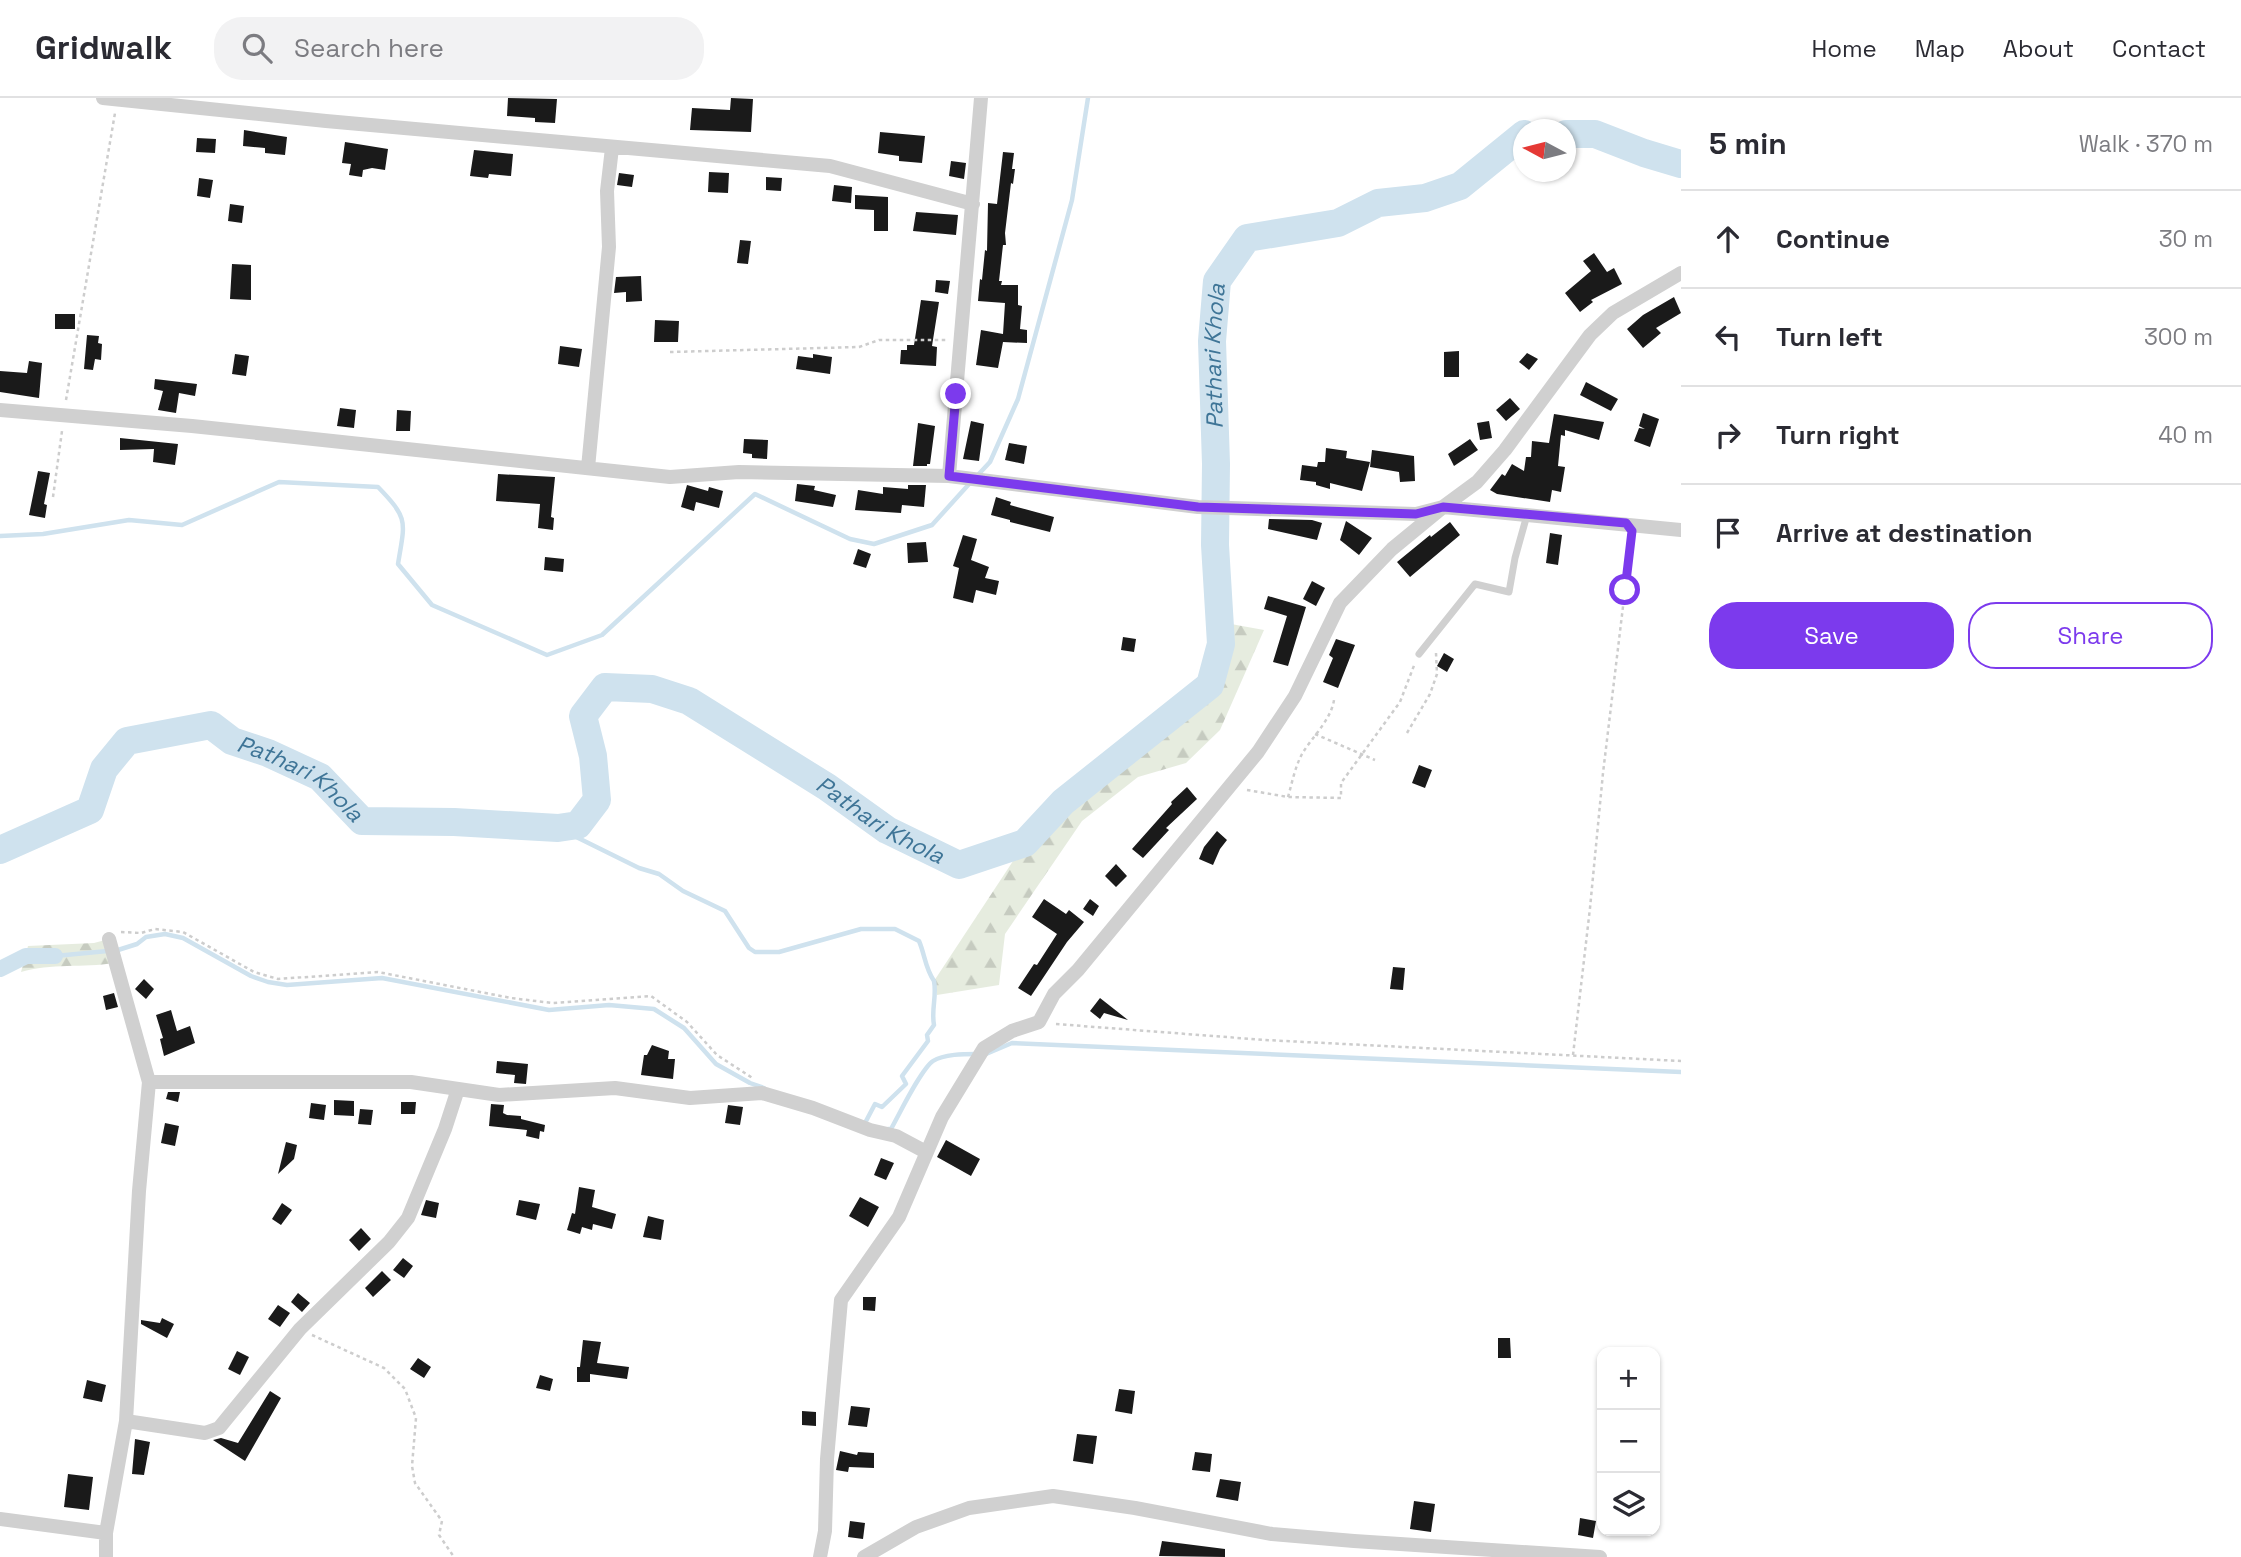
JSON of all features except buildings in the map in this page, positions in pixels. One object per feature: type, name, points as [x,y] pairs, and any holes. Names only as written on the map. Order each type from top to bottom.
[{"type":"street","points":[[949,476],[981,98]]},
{"type":"street","points":[[110,99],[612,148],[830,166],[973,204]]},
{"type":"street","points":[[588,468],[609,247],[607,191],[612,148]]},
{"type":"street","points":[[820,1557],[825,1531],[827,1459],[841,1300],[899,1217],[942,1117],[984,1048],[1012,1031],[1039,1022],[1054,995],[1231,788],[1295,696],[1340,603],[1392,549],[1477,482],[1505,450],[1590,335],[1613,313],[1681,273]]},
{"type":"street","points":[[0,410],[192,426],[670,477],[739,472],[949,476],[1198,507],[1416,514],[1443,507],[1681,530]]},
{"type":"street","points":[[106,1557],[106,1533],[126,1421],[139,1191],[149,1082],[109,939]]},
{"type":"street","points":[[149,1082],[411,1082],[499,1095],[615,1087],[690,1098],[762,1093],[813,1108],[870,1130],[896,1136],[926,1152]]},
{"type":"street","points":[[126,1421],[205,1433],[219,1428],[300,1329],[390,1242],[408,1218],[445,1129],[458,1089]]},
{"type":"street","points":[[864,1557],[916,1527],[969,1508],[1053,1496],[1135,1508],[1272,1534],[1600,1557]]},
{"type":"street","points":[[0,1519],[106,1533]]},
{"type":"lane","points":[[1419,654],[1475,584],[1509,592],[1514,558],[1528,514]]},
{"type":"path","points":[[53,497],[110,99]]},
{"type":"path","points":[[670,352],[859,347],[879,340],[948,340]]},
{"type":"path","points":[[1573,1055],[1632,531],[1626,523]]},
{"type":"path","points":[[1407,733],[1430,694],[1437,674],[1435,632]]},
{"type":"path","points":[[1231,788],[1288,797],[1341,798],[1341,783],[1400,702],[1419,654]]},
{"type":"path","points":[[1288,797],[1301,756],[1333,707],[1334,700]]},
{"type":"path","points":[[1315,734],[1375,760]]},
{"type":"path","points":[[109,939],[119,932],[141,933],[155,929],[183,932],[254,972],[278,979],[378,972],[511,998],[552,1003],[651,996],[687,1022],[717,1055],[755,1079]]},
{"type":"path","points":[[1039,1022],[1265,1040],[1681,1061]]},
{"type":"path","points":[[300,1329],[384,1368],[405,1389],[416,1418],[412,1466],[415,1483],[442,1521],[439,1535],[454,1557]]},
{"type":"green space","points":[[1220,622],[1264,630],[1220,730],[1186,763],[1138,777],[1082,821],[1005,934],[999,985],[937,995],[934,981],[1025,843],[1063,802],[1210,685],[1221,644]]},
{"type":"green space","points":[[109,939],[114,963],[21,972],[28,946],[94,943]]},
{"type":"waterway","points":[[976,477],[990,462],[1018,399],[1072,200],[1088,98]]},
{"type":"waterway","name":"Pathari Khola","points":[[1576,134],[1595,134],[1681,164]]},
{"type":"waterway","name":"Pathari Khola","points":[[0,850],[90,810],[104,769],[127,741],[211,725],[232,741],[268,753],[320,777],[362,821],[454,822],[558,828],[578,825],[597,800],[593,756],[583,716],[605,687],[652,689],[689,701],[827,787],[887,830],[959,865],[1025,843],[1063,802],[1210,685],[1221,644],[1215,545],[1216,464],[1212,341],[1217,281],[1247,238],[1338,223],[1378,203],[1425,198],[1460,186],[1513,143]]},
{"type":"waterway","points":[[0,536],[43,534],[129,520],[182,525],[279,482],[378,487],[395,506],[402,521],[398,564],[432,605],[547,655],[602,635],[755,494],[850,539],[874,544],[932,525],[970,483]]},
{"type":"waterway","points":[[558,828],[639,868],[659,874],[683,891],[725,911],[749,948],[755,952],[779,952],[861,929],[895,929],[919,941],[934,981]]},
{"type":"waterway","points":[[55,956],[118,950],[137,944],[146,937],[165,934],[183,938],[251,976],[287,985],[382,978],[549,1010],[609,1005],[654,1009],[684,1028],[716,1064],[764,1088]]},
{"type":"waterway","points":[[0,969],[26,956],[55,956]]},
{"type":"waterway","points":[[865,1123],[875,1104],[882,1107],[906,1084],[902,1076],[928,1041],[927,1035],[934,1025],[934,981]]},
{"type":"waterway","points":[[986,1054],[1012,1043],[1681,1072]]},
{"type":"waterway","points":[[888,1129],[891,1129],[917,1082],[933,1061],[960,1054],[977,1054]]},
{"type":"route","points":[[956,394],[949,476],[1198,507],[1416,514],[1443,507],[1626,523],[1632,531],[1625,590]]}]
